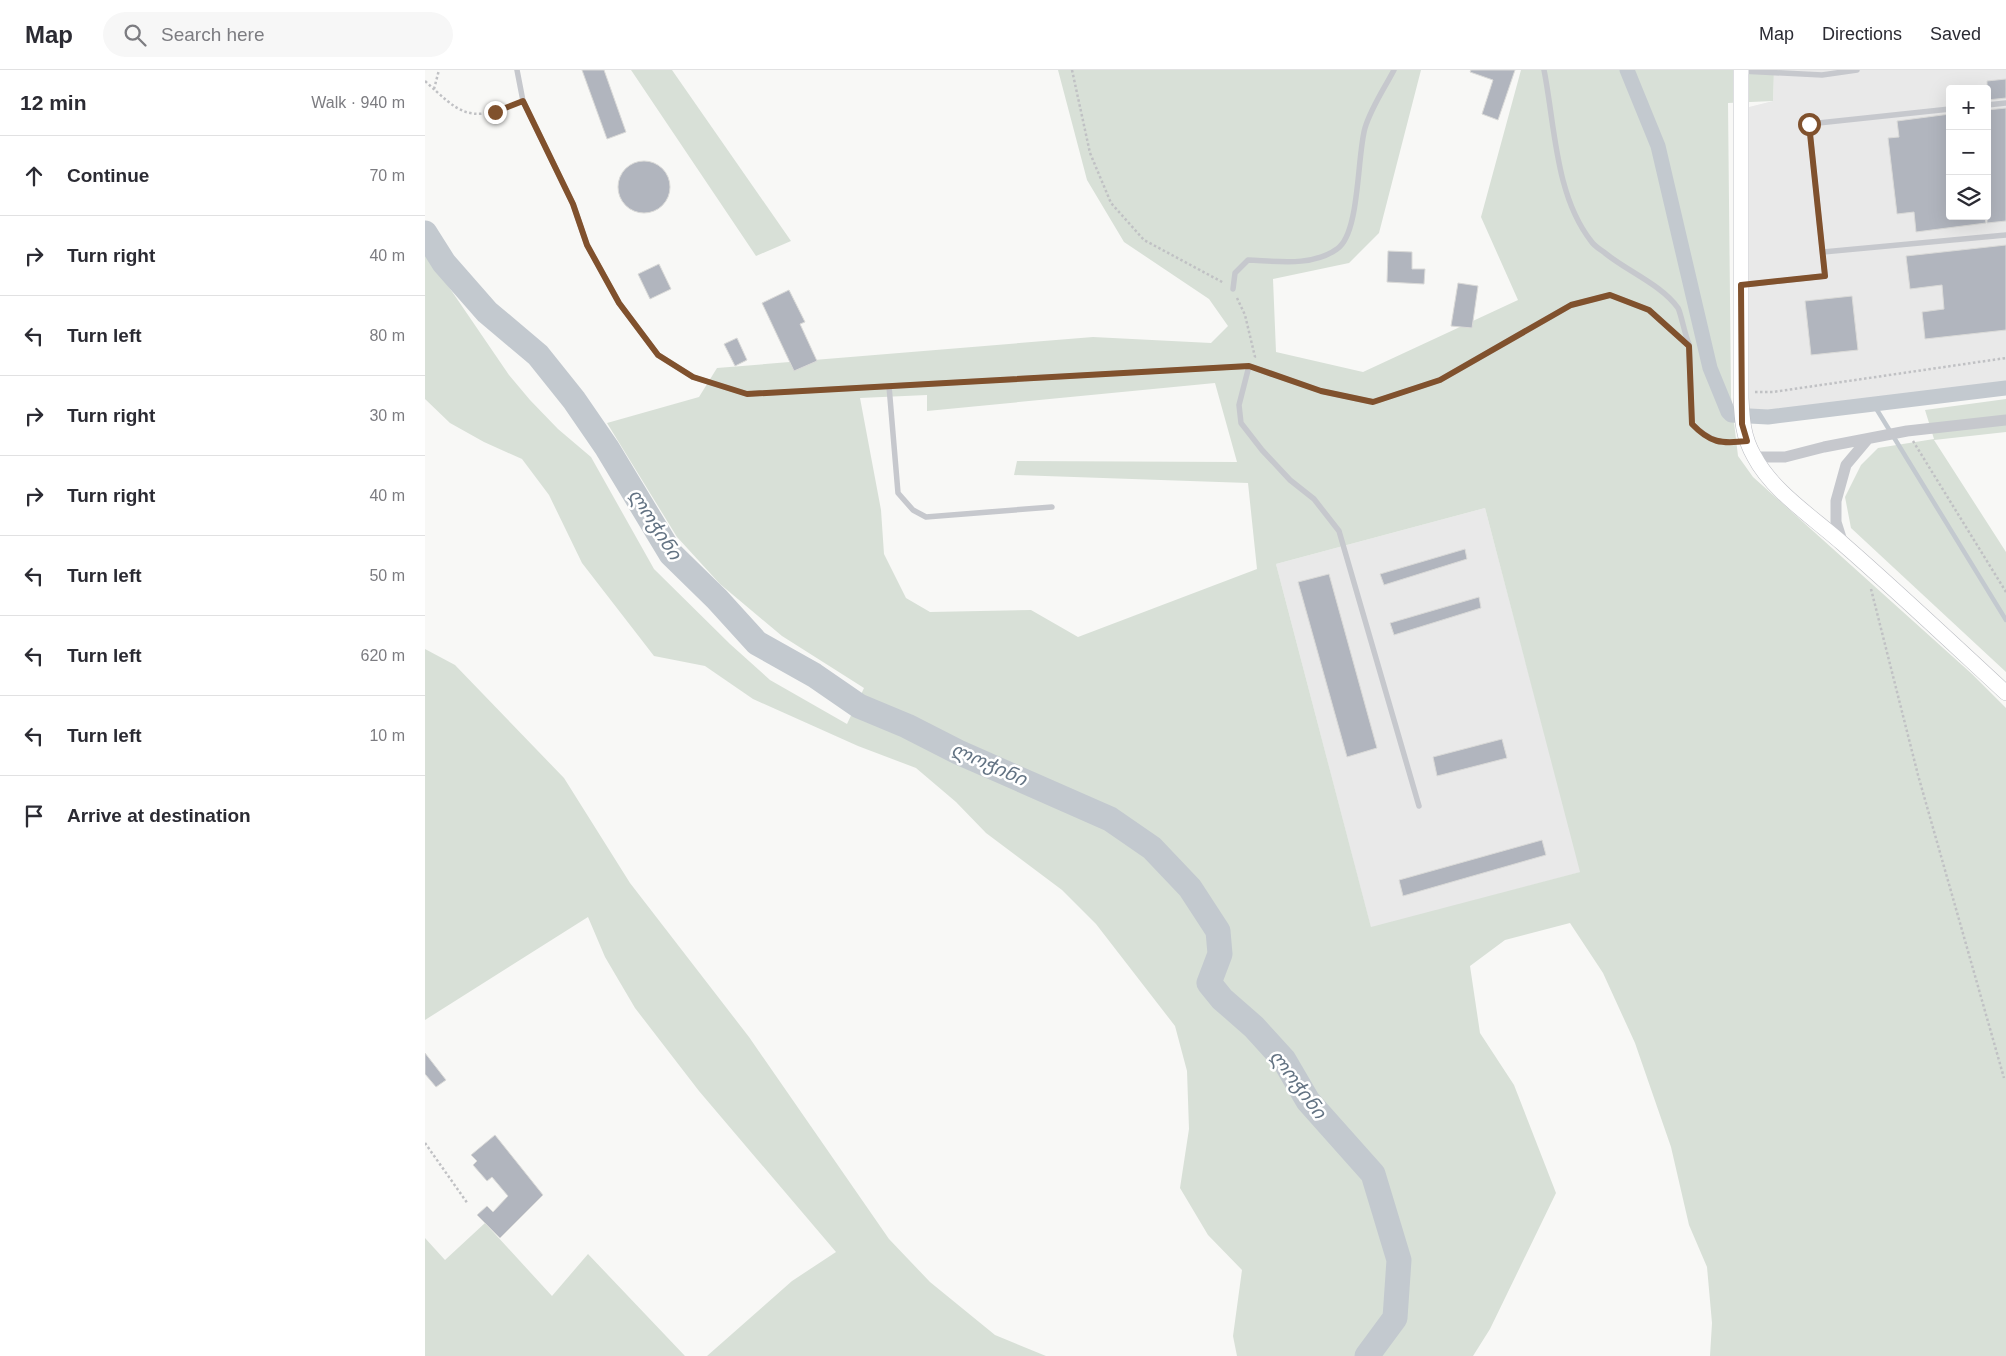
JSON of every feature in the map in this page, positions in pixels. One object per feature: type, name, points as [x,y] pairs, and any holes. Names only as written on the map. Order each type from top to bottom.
[{"type":"street","points":[[1741,70],[1741,395],[1742,424],[1747,441],[1754,457],[1766,474],[1796,505],[1843,544],[2006,693]]},
{"type":"street","points":[[1754,457],[1785,457],[1824,447],[1907,432],[2006,420]]},
{"type":"street","points":[[1843,544],[1836,522],[1836,501],[1846,465],[1867,440]]},
{"type":"lane","points":[[517,70],[523,101],[573,204],[587,245],[619,303],[658,355],[693,377],[747,394],[1249,366],[1321,391],[1373,402],[1440,380],[1571,305],[1610,295],[1649,310],[1689,346]]},
{"type":"lane","points":[[1233,289],[1235,273],[1247,260],[1312,260],[1338,249],[1349,232],[1365,128],[1394,70]]},
{"type":"lane","points":[[1544,70],[1563,179],[1579,221],[1591,242],[1613,260],[1668,296],[1679,310],[1689,346],[1692,424],[1703,435],[1725,443],[1747,441]]},
{"type":"lane","points":[[1741,70],[1822,75],[1857,70]]},
{"type":"lane","points":[[1991,105],[2006,103]]},
{"type":"lane","points":[[1741,285],[1825,276],[1809,124],[1946,109]]},
{"type":"lane","points":[[1823,252],[2006,236]]},
{"type":"lane","points":[[1249,366],[1239,405],[1241,423],[1262,450],[1290,480],[1314,498],[1339,531],[1419,806]]},
{"type":"lane","points":[[889,386],[898,493],[913,510],[926,517],[1052,507]]},
{"type":"path","points":[[434,90],[439,70]]},
{"type":"path","points":[[1072,70],[1090,154],[1111,203],[1144,240],[1233,289],[1245,315],[1255,357],[1249,366]]},
{"type":"path","points":[[425,81],[449,103],[472,115],[495,112],[523,101]]},
{"type":"path","points":[[1741,395],[2006,358]]},
{"type":"path","points":[[1907,432],[2006,592]]},
{"type":"path","points":[[1865,564],[1918,775],[2004,1078]]},
{"type":"path","points":[[425,1143],[468,1204]]},
{"type":"shaded area","points":[[631,70],[672,70],[791,241],[756,256]]},
{"type":"shaded area","points":[[1058,70],[1421,70],[1379,233],[1349,263],[1273,279],[1276,352],[1363,372],[1518,300],[1481,217],[1521,70],[1774,70],[1773,101],[1728,103],[1731,397],[1738,456],[1753,477],[1972,674],[2006,708],[2006,1356],[1710,1356],[1712,1323],[1707,1267],[1689,1225],[1671,1147],[1635,1043],[1603,973],[1570,923],[1505,940],[1470,966],[1480,1033],[1514,1085],[1556,1193],[1490,1329],[1473,1356],[1237,1356],[1233,1336],[1242,1270],[1208,1235],[1180,1188],[1189,1129],[1187,1071],[1175,1026],[1096,924],[1062,890],[986,833],[956,802],[916,768],[858,746],[753,699],[705,666],[654,656],[582,563],[549,495],[522,459],[484,442],[450,423],[425,399],[425,252],[509,375],[558,429],[591,457],[654,569],[730,644],[770,680],[847,724],[864,688],[782,636],[720,584],[677,537],[607,423],[699,397],[717,368],[1093,337],[1211,343],[1228,326],[1209,299],[1124,242],[1087,180]],"holes":[[[1215,383],[1237,462],[1017,461],[1014,475],[1248,483],[1257,569],[1078,637],[1031,610],[930,612],[906,598],[884,554],[881,510],[860,398],[927,395],[927,411]],[[1485,508],[1580,872],[1371,927],[1276,564]]]},
{"type":"shaded area","points":[[1774,70],[2006,70],[2006,388],[1768,417],[1753,416],[1741,398],[1741,109],[1773,101]]},
{"type":"shaded area","points":[[2006,399],[2006,432],[1934,440],[2006,552],[2006,672],[1851,528],[1845,497],[1861,465],[1878,448],[1934,439],[1925,410]]},
{"type":"shaded area","points":[[1485,508],[1581,872],[1371,928],[1276,564]]},
{"type":"shaded area","points":[[425,649],[455,665],[564,778],[630,883],[749,1037],[889,1239],[930,1282],[995,1335],[1046,1356],[707,1356],[792,1281],[836,1252],[699,1091],[635,1008],[605,957],[588,917],[425,1020]]},
{"type":"shaded area","points":[[485,1223],[552,1296],[588,1254],[685,1356],[425,1356],[425,1238],[445,1260]]},
{"type":"building","points":[[582,70],[604,70],[626,132],[607,139]]},
{"type":"building","points":[[1471,70],[1515,70],[1498,120],[1482,114],[1493,80],[1470,72]]},
{"type":"building","points":[[2006,79],[2006,98],[1991,100],[1991,85],[1987,85],[1987,81]]},
{"type":"building","points":[[2006,108],[2006,221],[1987,223],[1987,220],[1991,220],[1991,110]]},
{"type":"building","points":[[1946,115],[1946,220],[1986,220],[1986,223],[1916,232],[1914,212],[1897,214],[1888,138],[1899,137],[1897,121]]},
{"type":"building","points":[[644,161],[654,163],[662,169],[668,177],[670,187],[668,197],[662,205],[654,211],[644,213],[634,211],[626,205],[620,197],[618,187],[620,177],[626,169],[634,163]]},
{"type":"building","points":[[2006,245],[2006,330],[1925,339],[1922,312],[1944,309],[1942,285],[1910,289],[1906,256]]},
{"type":"building","points":[[1388,251],[1412,252],[1412,269],[1425,269],[1424,284],[1387,282]]},
{"type":"building","points":[[659,264],[671,289],[650,299],[638,274]]},
{"type":"building","points":[[1458,283],[1478,286],[1472,328],[1451,326]]},
{"type":"building","points":[[789,290],[805,322],[800,324],[817,361],[794,371],[762,303]]},
{"type":"building","points":[[1852,296],[1858,350],[1811,355],[1805,301]]},
{"type":"building","points":[[737,338],[747,360],[735,366],[724,344]]},
{"type":"building","points":[[1465,549],[1467,559],[1384,585],[1380,574]]},
{"type":"building","points":[[1329,574],[1377,748],[1347,757],[1298,582]]},
{"type":"building","points":[[1479,597],[1481,608],[1394,635],[1390,623]]},
{"type":"building","points":[[1502,739],[1507,758],[1437,776],[1433,757]]},
{"type":"building","points":[[1542,840],[1546,855],[1403,896],[1399,880]]},
{"type":"building","points":[[425,1053],[446,1080],[436,1087],[425,1074]]},
{"type":"building","points":[[495,1135],[543,1195],[500,1238],[477,1215],[487,1206],[493,1212],[508,1196],[492,1177],[487,1181],[473,1165],[477,1161],[471,1155]]},
{"type":"waterway","points":[[1627,70],[1658,146],[1710,368],[1728,412],[1731,415],[1768,417],[2006,388]]},
{"type":"waterway","name":"ლოჭინი","points":[[425,233],[444,263],[487,312],[538,355],[574,400],[607,448],[671,554],[717,599],[757,643],[814,675],[859,706],[1110,819],[1152,848],[1190,888],[1218,931],[1220,954],[1209,983],[1222,999],[1254,1027],[1284,1060],[1308,1101],[1373,1174],[1399,1260],[1395,1318],[1367,1356]]},
{"type":"waterway","points":[[1874,405],[2006,620]]},
{"type":"route","points":[[495,112],[523,101],[573,204],[587,245],[619,303],[658,355],[693,377],[747,394],[1249,366],[1321,391],[1373,402],[1440,380],[1571,305],[1610,295],[1649,310],[1689,346],[1692,424],[1703,435],[1725,443],[1747,441],[1742,424],[1741,398],[1741,285],[1825,276],[1809,124]]}]
